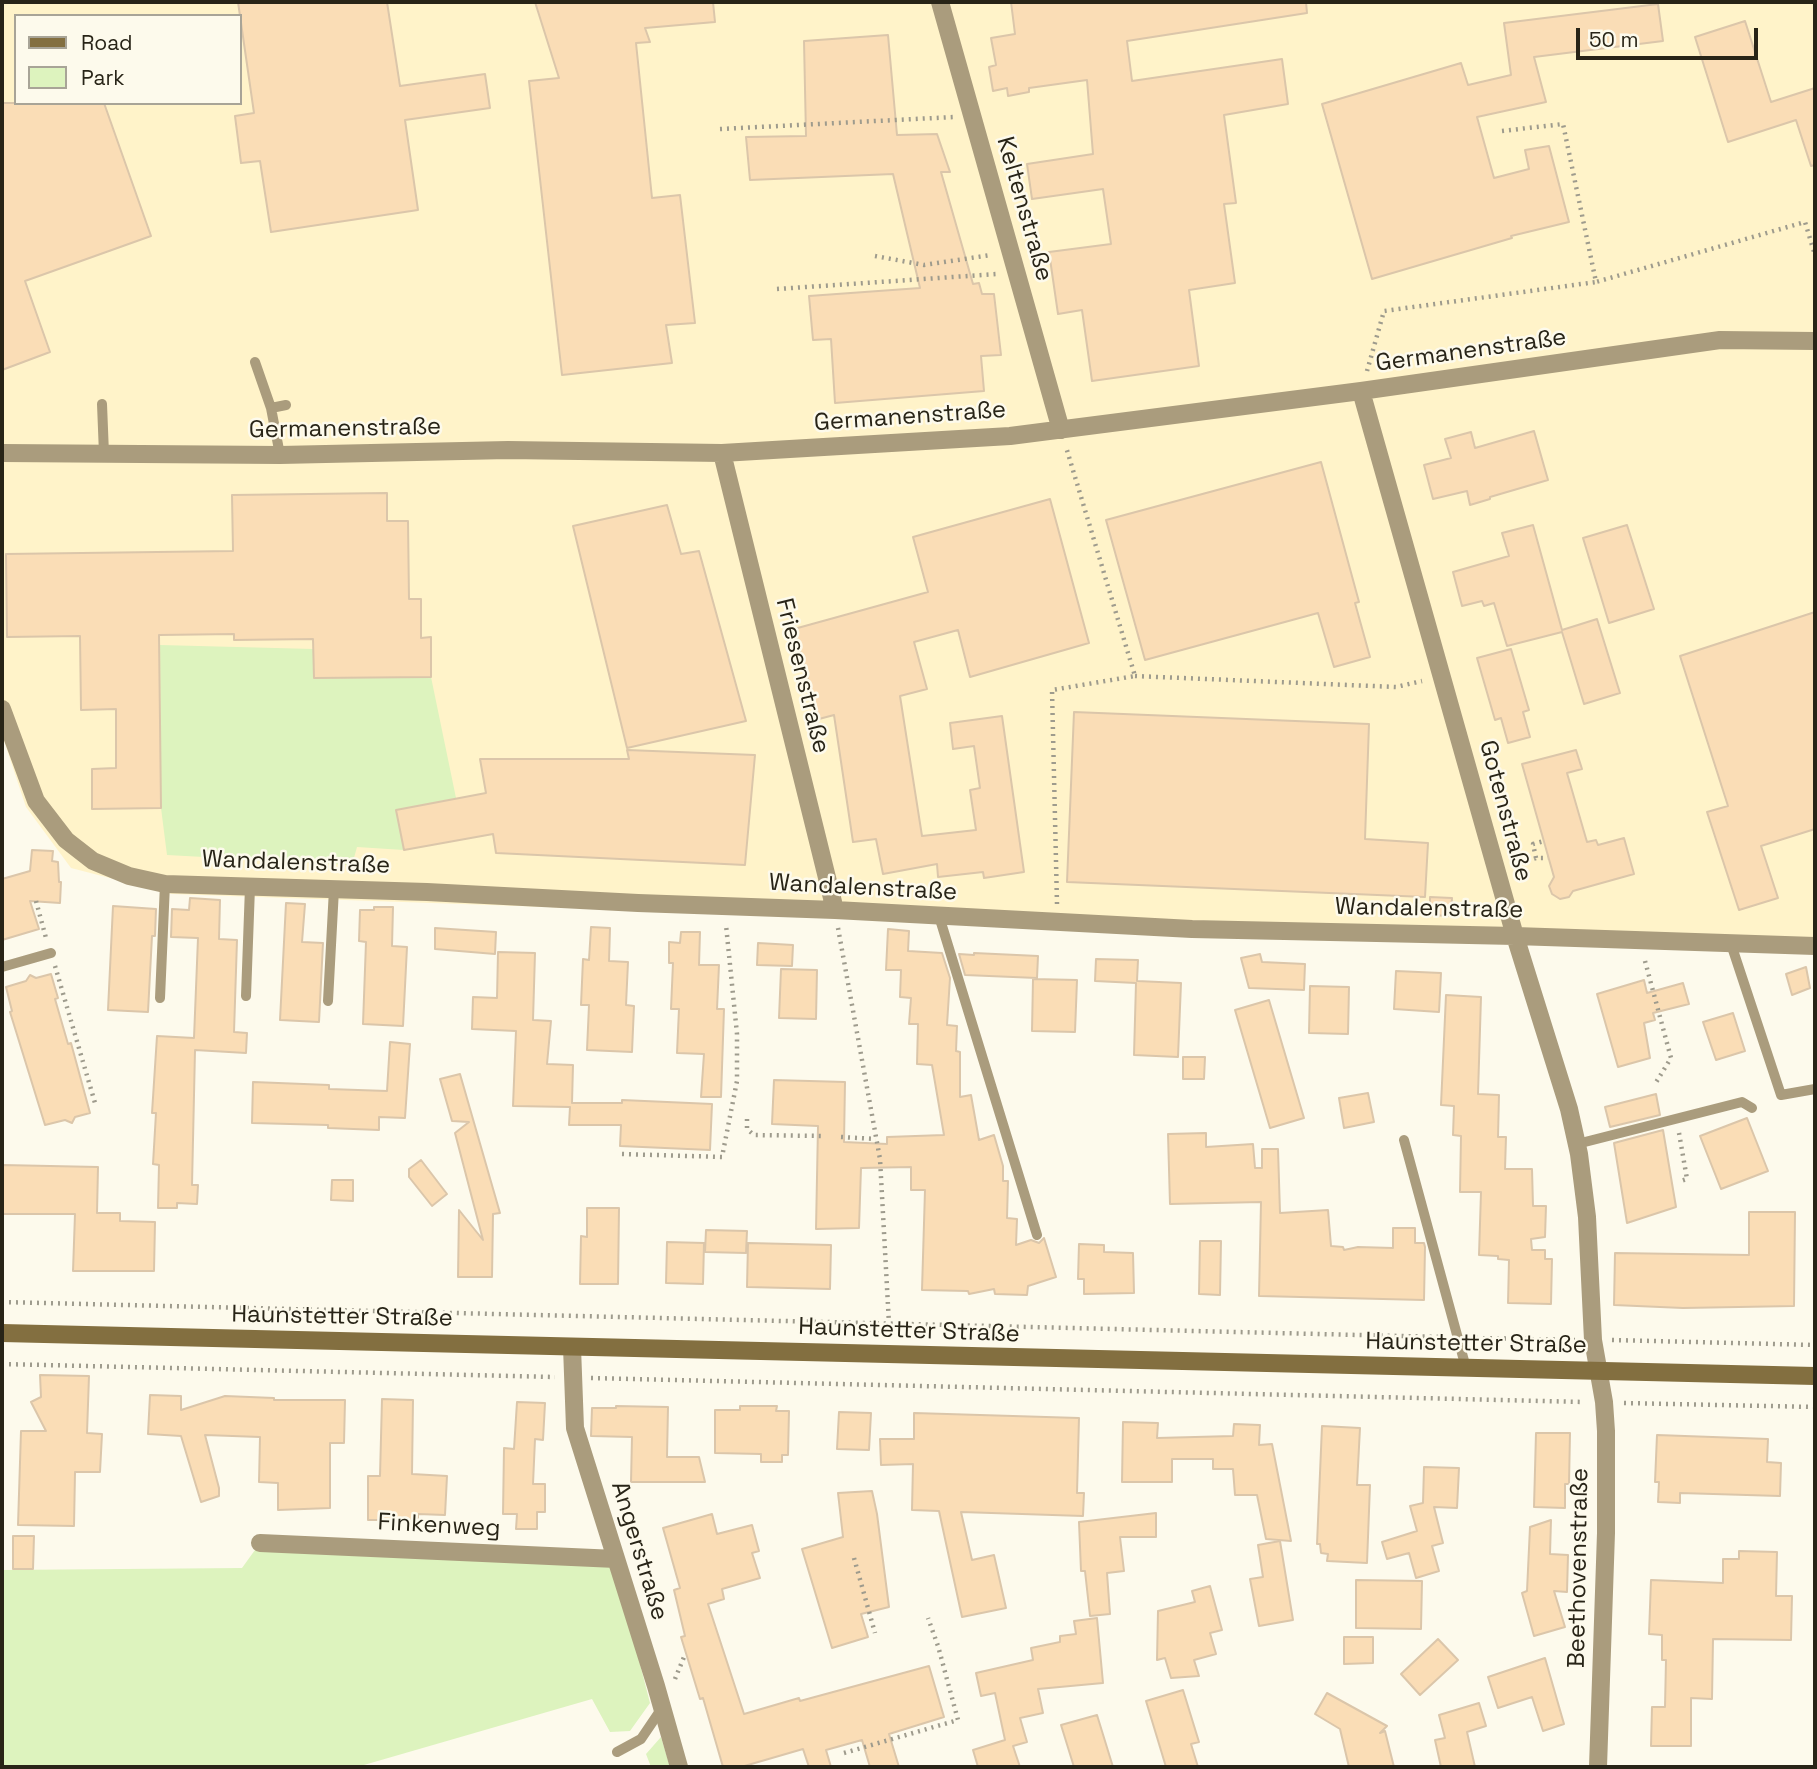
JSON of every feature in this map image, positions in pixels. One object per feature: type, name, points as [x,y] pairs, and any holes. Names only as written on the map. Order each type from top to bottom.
[{"type":"main road","name":"Haunstetter Straße","points":[[2,1333],[1815,1376]]},
{"type":"street","name":"Keltenstraße","points":[[940,2],[1061,430]]},
{"type":"street","name":"Germanenstraße","points":[[2,453],[280,455],[508,450],[722,453],[1010,436],[1361,391],[1720,340],[1815,341]]},
{"type":"street","name":"Gotenstraße","points":[[1361,391],[1515,936],[1569,1109],[1577,1144],[1587,1217],[1593,1340],[1598,1371]]},
{"type":"street","name":"Friesenstraße","points":[[722,453],[835,910]]},
{"type":"street","name":"Wandalenstraße","points":[[2,709],[36,801],[66,840],[93,861],[129,876],[165,884],[835,910],[1192,929],[1815,946]]},
{"type":"street","name":"Angerstraße","points":[[572,1347],[575,1428],[679,1767]]},
{"type":"street","name":"Beethovenstraße","points":[[1598,1371],[1606,1431],[1606,1532],[1598,1767]]},
{"type":"street","name":"Finkenweg","points":[[260,1543],[616,1559]]},
{"type":"lane","points":[[254,362],[271,408],[280,455]]},
{"type":"lane","points":[[102,404],[104,454]]},
{"type":"lane","points":[[271,408],[286,405]]},
{"type":"lane","points":[[160,998],[165,884]]},
{"type":"lane","points":[[246,996],[250,887]]},
{"type":"lane","points":[[328,1001],[334,889]]},
{"type":"lane","points":[[939,916],[1037,1235]]},
{"type":"lane","points":[[1731,944],[1781,1095],[1815,1089]]},
{"type":"lane","points":[[2,967],[51,953]]},
{"type":"lane","points":[[1577,1144],[1742,1102],[1752,1108]]},
{"type":"lane","points":[[1404,1140],[1466,1368]]},
{"type":"lane","points":[[617,1752],[641,1739],[662,1708]]},
{"type":"path","points":[[720,129],[973,116]]},
{"type":"path","points":[[1502,131],[1563,124],[1596,282]]},
{"type":"path","points":[[1361,391],[1384,311],[1596,282],[1805,222],[1815,255]]},
{"type":"path","points":[[875,256],[924,265],[1011,252]]},
{"type":"path","points":[[778,289],[1017,272]]},
{"type":"path","points":[[1061,430],[1135,677]]},
{"type":"path","points":[[1058,922],[1052,690],[1135,677],[1396,687],[1443,677]]},
{"type":"path","points":[[1536,858],[1533,844],[1544,841]]},
{"type":"path","points":[[1496,870],[1536,858],[1548,858]]},
{"type":"path","points":[[36,901],[94,1103]]},
{"type":"path","points":[[622,1154],[722,1157],[737,1081],[737,1034],[724,906]]},
{"type":"path","points":[[835,910],[880,1158],[889,1324]]},
{"type":"path","points":[[1640,941],[1671,1058],[1655,1084]]},
{"type":"path","points":[[747,1119],[747,1129],[754,1135],[824,1136]]},
{"type":"path","points":[[1676,1119],[1687,1179],[1681,1181]]},
{"type":"path","points":[[841,1137],[876,1139]]},
{"type":"path","points":[[2,1302],[1815,1345]]},
{"type":"path","points":[[2,1364],[1815,1407]]},
{"type":"path","points":[[854,1558],[876,1633]]},
{"type":"path","points":[[844,1753],[958,1720],[928,1618]]},
{"type":"shaded area","points":[[2,2],[1815,2],[1815,951],[172,894],[71,868],[26,807],[2,735]]},
{"type":"green space","points":[[160,645],[314,649],[315,678],[431,677],[456,798],[396,810],[404,850],[357,847],[352,865],[167,855],[161,808]]},
{"type":"green space","points":[[260,1543],[614,1563],[650,1703],[630,1731],[610,1732],[592,1699],[357,1767],[2,1767],[2,1570],[242,1568]]},
{"type":"green space","points":[[661,1737],[670,1767],[651,1767],[646,1754]]},
{"type":"building","points":[[238,2],[387,2],[400,86],[485,74],[490,108],[405,120],[418,210],[271,232],[260,161],[241,163],[235,116],[254,113],[242,14],[240,14]]},
{"type":"building","points":[[535,2],[713,2],[715,22],[645,28],[650,42],[636,43],[652,198],[680,195],[695,323],[666,325],[672,363],[562,375],[529,81],[559,78]]},
{"type":"building","points":[[1011,2],[1306,2],[1307,13],[1127,41],[1132,81],[1282,59],[1288,104],[1224,115],[1236,203],[1224,204],[1235,283],[1189,290],[1199,366],[1092,381],[1082,310],[1058,314],[1049,252],[1111,244],[1103,189],[1032,199],[1027,164],[1093,154],[1087,80],[1029,88],[1029,92],[1008,96],[1007,88],[993,91],[989,67],[996,65],[991,38],[1015,34]]},
{"type":"building","points":[[1658,4],[1663,41],[1534,57],[1546,102],[1477,117],[1494,178],[1529,169],[1525,150],[1549,146],[1569,222],[1511,236],[1512,238],[1372,279],[1322,104],[1461,63],[1468,85],[1511,75],[1504,23]]},
{"type":"building","points":[[1745,21],[1771,102],[1815,88],[1815,165],[1811,166],[1796,120],[1728,142],[1695,37]]},
{"type":"building","points":[[888,35],[897,135],[937,134],[950,172],[941,172],[973,284],[979,283],[982,294],[994,294],[1001,355],[981,356],[984,391],[835,403],[831,339],[813,340],[809,296],[920,288],[893,174],[750,180],[746,137],[806,136],[804,41]]},
{"type":"building","points":[[2,103],[105,105],[151,236],[25,281],[50,352],[2,370]]},
{"type":"building","points":[[1534,431],[1548,480],[1470,505],[1467,491],[1433,499],[1424,465],[1451,458],[1445,439],[1471,432],[1475,448]]},
{"type":"building","points":[[1321,462],[1359,602],[1355,603],[1370,657],[1334,667],[1318,613],[1145,660],[1106,520]]},
{"type":"building","points":[[387,493],[387,521],[408,521],[409,599],[421,599],[421,638],[431,637],[431,677],[314,678],[313,639],[234,640],[234,634],[159,635],[161,808],[92,809],[92,769],[116,768],[116,709],[81,710],[80,636],[7,637],[6,554],[233,551],[232,495]]},
{"type":"building","points":[[1050,499],[1089,643],[970,677],[958,630],[914,642],[927,689],[900,696],[922,836],[976,830],[970,790],[980,788],[974,746],[953,749],[950,723],[1002,716],[1024,872],[984,878],[983,872],[938,877],[937,864],[883,874],[876,839],[853,842],[834,715],[819,719],[794,629],[928,592],[913,537]]},
{"type":"building","points":[[667,505],[681,554],[699,551],[746,721],[627,748],[573,526]]},
{"type":"building","points":[[1533,525],[1562,630],[1597,619],[1620,693],[1584,704],[1562,632],[1507,646],[1494,603],[1484,606],[1482,601],[1462,606],[1453,572],[1509,556],[1502,533]]},
{"type":"building","points":[[1627,525],[1654,609],[1609,623],[1583,538]]},
{"type":"building","points":[[1815,612],[1815,829],[1761,846],[1778,898],[1739,910],[1707,812],[1728,806],[1680,656]]},
{"type":"building","points":[[1511,649],[1529,710],[1523,712],[1530,737],[1508,743],[1501,718],[1495,720],[1477,658]]},
{"type":"building","points":[[1074,712],[1369,724],[1365,839],[1428,843],[1425,897],[1067,882]]},
{"type":"building","points":[[627,750],[755,755],[745,865],[496,853],[493,834],[404,850],[396,810],[486,793],[480,759],[629,759]]},
{"type":"building","points":[[1576,750],[1582,769],[1567,773],[1587,842],[1596,840],[1598,845],[1624,838],[1634,874],[1573,891],[1569,897],[1560,899],[1552,894],[1549,886],[1554,877],[1522,764]]},
{"type":"building","points":[[32,850],[53,851],[52,861],[58,862],[61,882],[60,903],[30,901],[39,929],[2,940],[2,879],[30,871]]},
{"type":"building","points":[[1430,897],[1452,898],[1451,916],[1430,915]]},
{"type":"building","points":[[190,898],[220,900],[219,939],[237,940],[234,1032],[247,1033],[246,1053],[195,1050],[192,1185],[198,1185],[197,1204],[177,1203],[177,1208],[158,1208],[159,1165],[153,1164],[156,1113],[152,1113],[157,1036],[194,1038],[198,938],[171,937],[172,909],[189,910]]},
{"type":"building","points":[[286,903],[305,904],[302,942],[323,943],[319,1022],[280,1020]]},
{"type":"building","points":[[113,906],[156,909],[148,1012],[108,1010]]},
{"type":"building","points":[[374,907],[393,907],[392,946],[407,947],[403,1026],[363,1024],[366,942],[359,941],[360,910],[374,910]]},
{"type":"building","points":[[591,927],[610,928],[609,961],[628,962],[626,1005],[634,1006],[632,1052],[587,1050],[589,1005],[581,1005],[583,959],[589,960]]},
{"type":"building","points":[[435,928],[496,932],[495,954],[435,949]]},
{"type":"building","points":[[888,929],[909,931],[908,951],[942,953],[950,978],[947,1025],[957,1026],[960,1097],[971,1095],[979,1140],[994,1135],[1003,1166],[1003,1181],[1008,1181],[1007,1218],[1017,1219],[1016,1245],[1031,1240],[1039,1243],[1044,1238],[1056,1277],[1028,1286],[1027,1295],[995,1294],[994,1289],[969,1294],[968,1291],[922,1290],[925,1190],[911,1190],[911,1167],[861,1168],[859,1228],[816,1229],[818,1126],[772,1124],[774,1080],[845,1082],[844,1142],[887,1144],[887,1137],[944,1135],[932,1065],[917,1064],[918,1024],[909,1024],[911,998],[900,997],[901,970],[886,970]]},
{"type":"building","points":[[681,932],[700,932],[699,965],[719,965],[717,1009],[724,1009],[721,1097],[701,1097],[704,1054],[677,1053],[679,1009],[671,1009],[673,963],[669,963],[669,942],[680,943]]},
{"type":"building","points":[[758,943],[793,945],[792,966],[757,965]]},
{"type":"building","points":[[498,952],[535,953],[533,1020],[551,1021],[547,1064],[573,1065],[572,1103],[622,1103],[622,1100],[712,1104],[710,1150],[620,1146],[621,1125],[569,1125],[570,1107],[513,1106],[516,1031],[472,1029],[473,997],[497,998]]},
{"type":"building","points":[[959,954],[1038,956],[1037,978],[965,975]]},
{"type":"building","points":[[1260,954],[1262,962],[1305,964],[1304,990],[1249,988],[1241,958]]},
{"type":"building","points":[[1096,959],[1138,960],[1137,981],[1181,983],[1178,1057],[1134,1055],[1136,983],[1095,981]]},
{"type":"building","points":[[1806,967],[1810,988],[1792,995],[1786,974]]},
{"type":"building","points":[[781,969],[817,970],[816,1019],[779,1018]]},
{"type":"building","points":[[1396,971],[1441,973],[1439,1012],[1394,1009]]},
{"type":"building","points":[[51,974],[58,998],[55,999],[68,1044],[71,1043],[90,1113],[75,1117],[72,1123],[65,1120],[45,1125],[10,1012],[12,1011],[6,987],[26,981],[30,975],[36,978]]},
{"type":"building","points":[[1033,979],[1077,980],[1075,1032],[1032,1031]]},
{"type":"building","points":[[1644,980],[1647,993],[1683,983],[1689,1004],[1653,1013],[1655,1020],[1644,1023],[1650,1058],[1618,1067],[1597,994]]},
{"type":"building","points":[[1310,986],[1349,987],[1348,1034],[1309,1033]]},
{"type":"building","points":[[1446,995],[1481,997],[1478,1094],[1499,1095],[1498,1137],[1506,1137],[1505,1169],[1532,1169],[1533,1206],[1546,1206],[1545,1237],[1531,1239],[1532,1250],[1545,1250],[1545,1259],[1552,1259],[1551,1304],[1508,1303],[1509,1260],[1498,1259],[1498,1256],[1479,1255],[1481,1192],[1460,1192],[1461,1136],[1453,1135],[1454,1106],[1441,1105]]},
{"type":"building","points":[[1269,1000],[1304,1118],[1270,1128],[1235,1010]]},
{"type":"building","points":[[1733,1013],[1745,1051],[1716,1060],[1703,1022]]},
{"type":"building","points":[[390,1042],[410,1044],[405,1118],[379,1117],[379,1130],[328,1128],[328,1125],[252,1123],[253,1082],[387,1091]]},
{"type":"building","points":[[1183,1057],[1205,1057],[1204,1079],[1183,1079]]},
{"type":"building","points":[[460,1074],[500,1213],[493,1214],[492,1277],[458,1277],[459,1210],[483,1240],[455,1133],[469,1122],[452,1121],[440,1079]]},
{"type":"building","points":[[1368,1093],[1374,1122],[1344,1128],[1339,1098]]},
{"type":"building","points":[[1656,1094],[1660,1115],[1610,1127],[1605,1107]]},
{"type":"building","points":[[1747,1118],[1768,1171],[1721,1189],[1700,1136]]},
{"type":"building","points":[[1663,1130],[1676,1207],[1627,1223],[1614,1143]]},
{"type":"building","points":[[1206,1133],[1206,1147],[1253,1144],[1255,1168],[1262,1168],[1262,1149],[1278,1149],[1280,1213],[1328,1210],[1331,1246],[1343,1247],[1344,1250],[1358,1247],[1393,1248],[1393,1228],[1415,1228],[1415,1243],[1424,1243],[1425,1247],[1424,1300],[1259,1296],[1261,1202],[1170,1204],[1168,1134]]},
{"type":"building","points":[[421,1160],[447,1194],[432,1206],[409,1177],[409,1169]]},
{"type":"building","points":[[2,1165],[98,1167],[97,1213],[120,1213],[120,1221],[155,1222],[154,1271],[73,1271],[75,1214],[2,1214]]},
{"type":"building","points":[[332,1180],[353,1180],[353,1201],[331,1200]]},
{"type":"building","points":[[587,1208],[619,1208],[618,1284],[580,1284],[581,1236],[587,1237]]},
{"type":"building","points":[[1749,1212],[1795,1212],[1794,1306],[1683,1308],[1614,1305],[1615,1253],[1749,1255]]},
{"type":"building","points":[[706,1230],[747,1231],[746,1253],[705,1252]]},
{"type":"building","points":[[1200,1241],[1221,1241],[1220,1295],[1199,1294]]},
{"type":"building","points":[[667,1242],[704,1243],[703,1284],[666,1283]]},
{"type":"building","points":[[748,1243],[831,1245],[830,1289],[747,1287]]},
{"type":"building","points":[[1079,1244],[1104,1245],[1104,1252],[1133,1253],[1134,1293],[1084,1294],[1084,1279],[1078,1279]]},
{"type":"building","points":[[40,1375],[89,1376],[87,1433],[102,1434],[100,1472],[75,1472],[74,1526],[18,1525],[21,1431],[46,1431],[31,1402],[41,1397]]},
{"type":"building","points":[[150,1395],[181,1396],[181,1410],[225,1396],[274,1400],[345,1400],[344,1443],[330,1443],[330,1508],[278,1510],[278,1483],[259,1482],[260,1437],[205,1435],[219,1496],[201,1502],[181,1436],[148,1434]]},
{"type":"building","points":[[382,1399],[413,1400],[412,1474],[447,1476],[445,1515],[418,1514],[418,1520],[368,1520],[368,1476],[380,1476]]},
{"type":"building","points":[[517,1402],[545,1403],[543,1440],[535,1439],[533,1484],[545,1484],[545,1512],[537,1512],[537,1529],[516,1529],[517,1514],[503,1514],[504,1448],[514,1449]]},
{"type":"building","points":[[740,1406],[777,1406],[776,1411],[789,1411],[788,1455],[782,1455],[782,1462],[761,1462],[761,1454],[715,1453],[715,1410],[740,1410]]},
{"type":"building","points":[[668,1407],[667,1457],[699,1457],[705,1482],[631,1482],[632,1437],[591,1436],[592,1408]]},
{"type":"building","points":[[839,1412],[871,1413],[869,1450],[837,1449]]},
{"type":"building","points":[[914,1413],[1079,1418],[1077,1493],[1084,1493],[1083,1516],[961,1512],[972,1560],[994,1555],[1006,1608],[962,1617],[939,1511],[912,1510],[913,1464],[881,1465],[880,1439],[914,1439]]},
{"type":"building","points":[[1123,1422],[1158,1423],[1157,1438],[1233,1436],[1234,1424],[1260,1425],[1259,1445],[1272,1444],[1291,1541],[1266,1539],[1257,1495],[1235,1495],[1233,1469],[1213,1469],[1213,1459],[1172,1459],[1172,1482],[1122,1482]]},
{"type":"building","points":[[1322,1426],[1360,1428],[1357,1485],[1370,1485],[1367,1563],[1327,1561],[1328,1554],[1321,1553],[1320,1544],[1317,1544]]},
{"type":"building","points":[[1536,1433],[1570,1433],[1569,1484],[1565,1484],[1565,1508],[1534,1507]]},
{"type":"building","points":[[1657,1435],[1768,1439],[1767,1462],[1781,1463],[1780,1496],[1680,1493],[1680,1503],[1658,1502],[1659,1482],[1655,1482]]},
{"type":"building","points":[[1424,1467],[1459,1468],[1457,1508],[1434,1507],[1443,1543],[1432,1546],[1439,1571],[1416,1578],[1409,1553],[1387,1559],[1382,1542],[1417,1531],[1410,1506],[1423,1503]]},
{"type":"building","points":[[872,1491],[889,1607],[861,1614],[868,1637],[832,1648],[802,1549],[843,1537],[838,1493]]},
{"type":"building","points":[[1156,1513],[1156,1537],[1120,1537],[1124,1571],[1107,1573],[1110,1614],[1090,1616],[1085,1571],[1081,1571],[1079,1522]]},
{"type":"building","points":[[712,1514],[717,1534],[752,1525],[759,1551],[752,1553],[760,1578],[722,1589],[724,1599],[708,1604],[744,1714],[929,1666],[944,1717],[889,1734],[899,1767],[870,1767],[862,1740],[826,1750],[831,1767],[809,1767],[803,1749],[741,1767],[723,1767],[703,1698],[700,1699],[681,1637],[685,1636],[674,1590],[680,1588],[663,1528]]},
{"type":"building","points":[[1551,1520],[1550,1554],[1568,1555],[1567,1592],[1554,1591],[1565,1627],[1534,1636],[1522,1593],[1527,1591],[1530,1527]]},
{"type":"building","points":[[13,1536],[34,1536],[33,1569],[13,1569]]},
{"type":"building","points":[[1280,1541],[1293,1620],[1259,1626],[1250,1579],[1263,1577],[1258,1545]]},
{"type":"building","points":[[1739,1551],[1777,1552],[1776,1596],[1792,1596],[1791,1640],[1713,1639],[1712,1699],[1691,1698],[1691,1746],[1651,1746],[1652,1707],[1665,1707],[1666,1660],[1662,1660],[1662,1635],[1649,1634],[1651,1580],[1723,1583],[1723,1559],[1739,1559]]},
{"type":"building","points":[[1356,1580],[1422,1581],[1421,1629],[1356,1628]]},
{"type":"building","points":[[1210,1586],[1222,1630],[1210,1633],[1216,1654],[1194,1660],[1199,1676],[1171,1678],[1165,1658],[1157,1660],[1158,1611],[1195,1602],[1192,1591]]},
{"type":"building","points":[[1097,1618],[1103,1683],[1038,1689],[1043,1713],[1020,1718],[1027,1742],[1013,1746],[1020,1767],[978,1767],[973,1750],[1005,1740],[995,1693],[981,1696],[976,1673],[1033,1660],[1031,1648],[1060,1642],[1060,1636],[1076,1634],[1074,1621]]},
{"type":"building","points":[[1344,1637],[1373,1637],[1373,1663],[1344,1664]]},
{"type":"building","points":[[1438,1639],[1458,1660],[1420,1695],[1401,1674]]},
{"type":"building","points":[[1545,1658],[1564,1724],[1543,1731],[1532,1697],[1498,1708],[1488,1677]]},
{"type":"building","points":[[1183,1690],[1199,1742],[1191,1744],[1198,1767],[1166,1767],[1146,1701]]},
{"type":"building","points":[[1327,1693],[1387,1726],[1380,1733],[1385,1731],[1394,1767],[1349,1767],[1340,1729],[1315,1714]]},
{"type":"building","points":[[1479,1703],[1486,1726],[1467,1732],[1475,1767],[1441,1767],[1435,1740],[1445,1738],[1439,1715]]},
{"type":"building","points":[[1097,1715],[1113,1767],[1074,1767],[1061,1725]]}]
